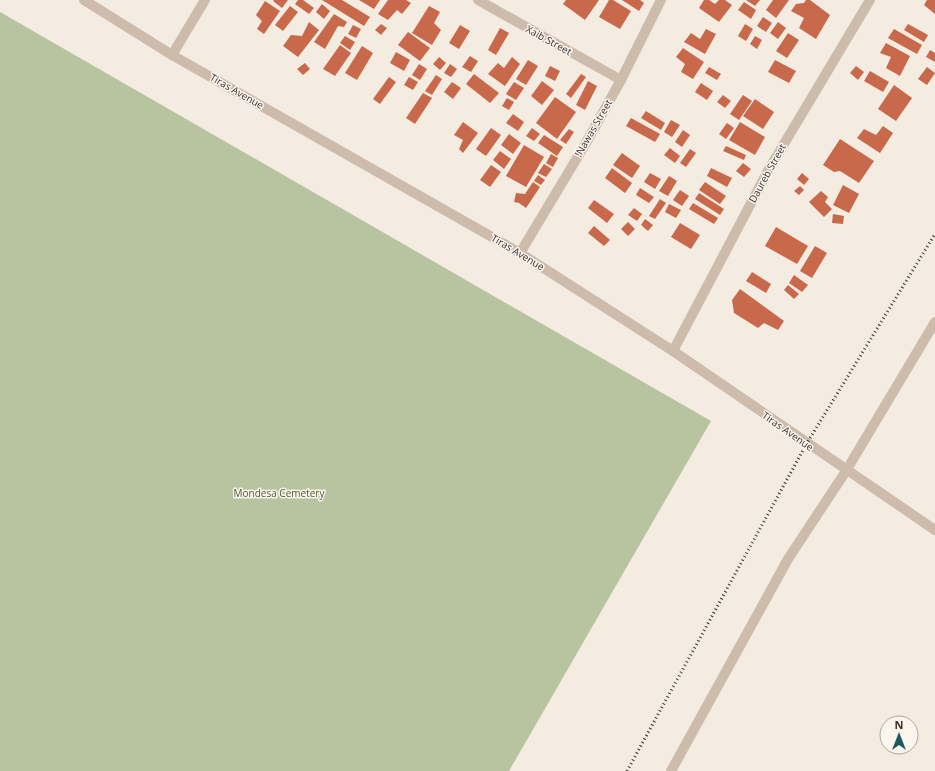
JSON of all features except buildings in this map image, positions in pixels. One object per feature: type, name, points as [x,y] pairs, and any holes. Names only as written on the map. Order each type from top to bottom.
[{"type":"street","name":"Tiras Avenue","points":[[84,0],[172,55],[520,253],[673,351],[846,471],[935,530]]},
{"type":"street","points":[[172,55],[205,0]]},
{"type":"street","name":"Xaib Street","points":[[478,0],[621,80]]},
{"type":"street","name":"!Nawas Street","points":[[520,253],[586,143],[621,80],[661,0]]},
{"type":"street","name":"Daureb Street","points":[[673,351],[769,169],[870,0]]},
{"type":"street","points":[[671,771],[788,559],[846,471],[935,322]]},
{"type":"green space","name":"Mondesa Cemetery","points":[[0,12],[711,421],[509,771],[0,771]]},
{"type":"railway","points":[[627,771],[807,443],[935,234]]}]
